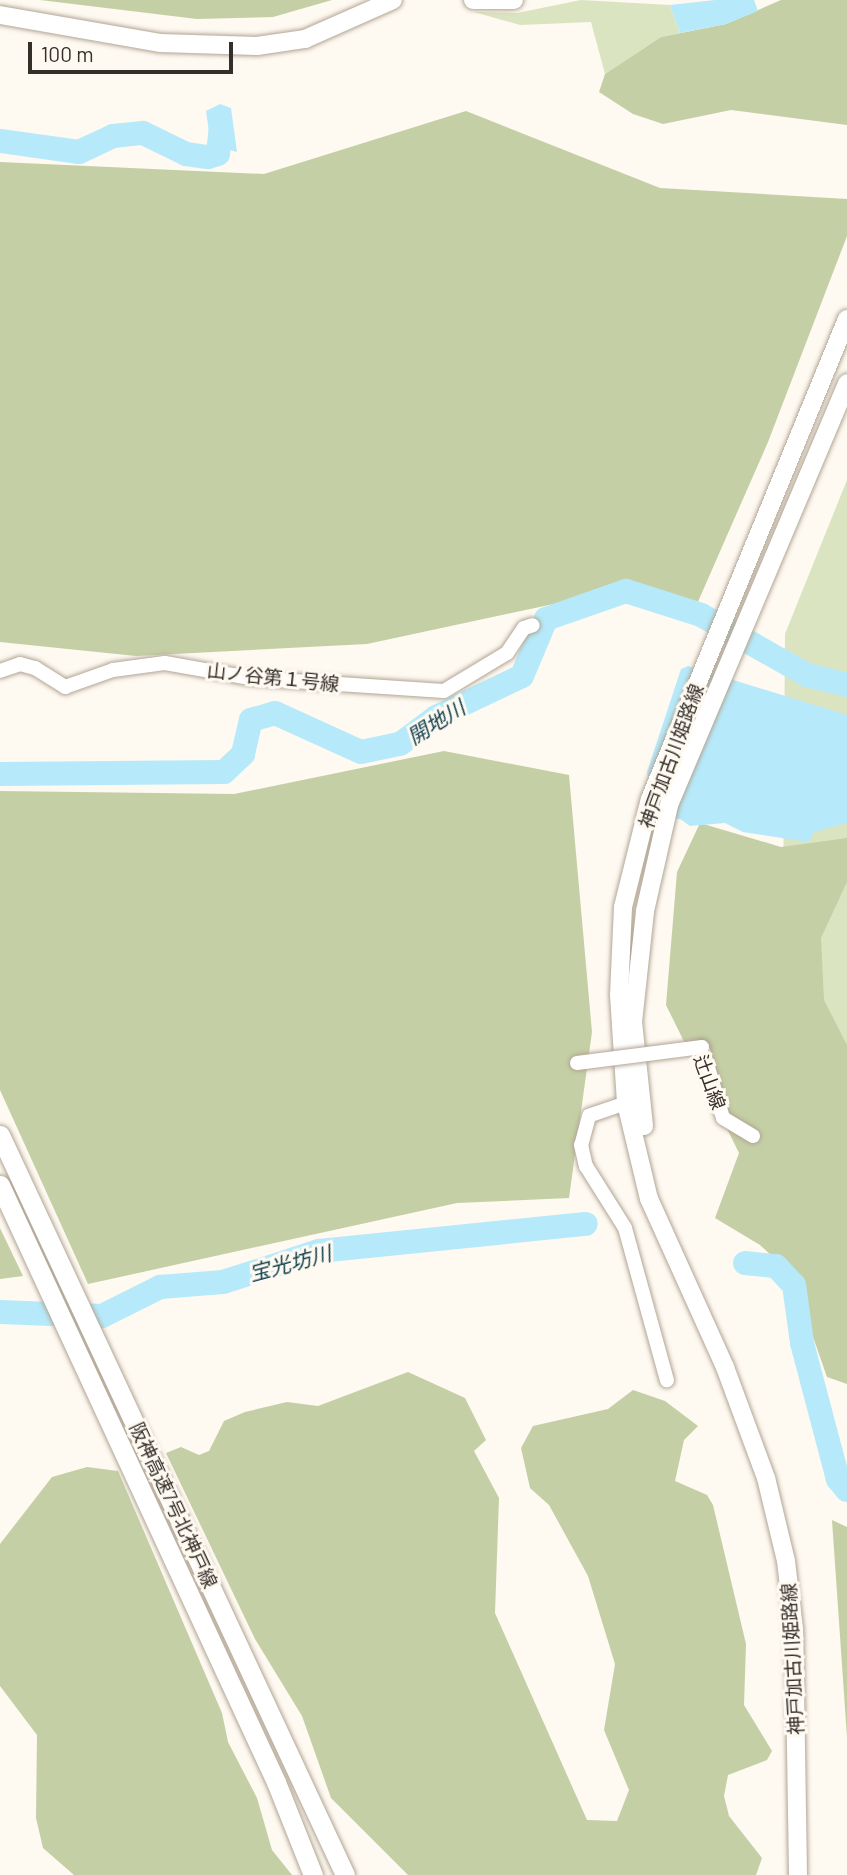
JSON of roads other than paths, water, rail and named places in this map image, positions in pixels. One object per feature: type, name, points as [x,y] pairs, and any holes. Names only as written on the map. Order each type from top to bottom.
[{"type":"highway","name":"阪神高速7号北神戸線","points":[[0,1135],[345,1875]]},
{"type":"highway","name":"阪神高速7号北神戸線","points":[[0,1185],[174,1559],[313,1875]]},
{"type":"main road","points":[[0,15],[160,43],[257,46],[305,39],[393,0]]},
{"type":"main road","points":[[473,0],[514,0]]},
{"type":"main road","name":"神戸加古川姫路線","points":[[798,1875],[794,1629],[786,1561],[766,1478],[676,1252],[649,1199],[626,1103],[618,995],[623,907],[642,833],[739,579],[847,319]]},
{"type":"main road","name":"神戸加古川姫路線","points":[[676,1252],[639,1105],[633,1022],[645,911],[669,805],[757,587],[847,383]]},
{"type":"street","name":"山ノ谷第１号線","points":[[0,671],[20,664],[35,668],[65,687],[113,670],[166,663],[249,678],[444,691],[507,653],[524,628],[533,625]]},
{"type":"street","name":"辻山線","points":[[577,1063],[702,1047],[723,1118],[753,1136]]},
{"type":"street","points":[[626,1103],[589,1116],[581,1145],[586,1166],[625,1228],[667,1380]]},
{"type":"water","points":[[715,0],[754,0],[758,11],[726,24],[680,33],[670,5]]},
{"type":"water","points":[[220,104],[231,108],[237,152],[211,145],[206,111]]},
{"type":"water","points":[[688,666],[847,715],[847,823],[814,832],[809,842],[743,832],[725,823],[690,826],[680,819],[658,818],[647,772],[681,669]]},
{"type":"waterway","points":[[0,141],[79,152],[113,136],[143,133],[186,154],[208,157],[218,154],[221,127]]},
{"type":"waterway","name":"開地川","points":[[0,774],[224,772],[243,754],[251,720],[275,713],[361,752],[400,744],[436,717],[522,676],[546,619],[626,591],[701,615],[807,675],[847,685]]},
{"type":"waterway","name":"宝光坊川","points":[[0,1312],[102,1316],[160,1287],[223,1282],[319,1251],[586,1224]]},
{"type":"waterway","name":"宝光坊川","points":[[745,1263],[776,1266],[794,1285],[802,1343],[838,1479],[847,1490]]}]
